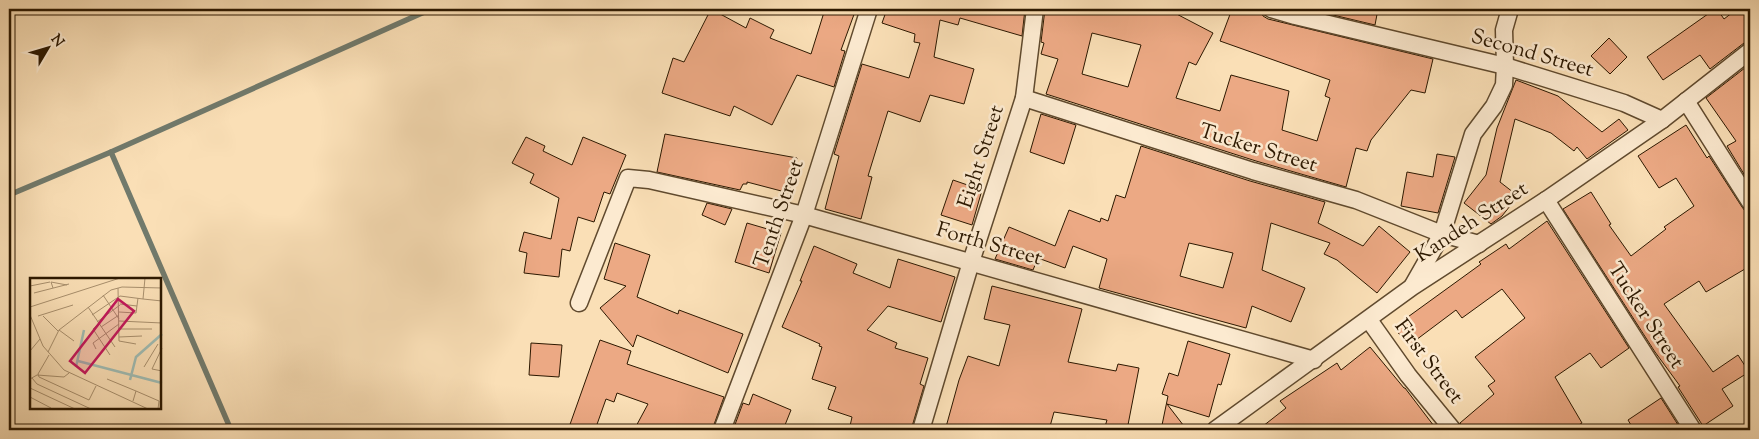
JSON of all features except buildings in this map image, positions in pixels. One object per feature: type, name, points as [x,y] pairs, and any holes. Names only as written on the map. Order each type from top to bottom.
[{"type":"street","name":"Tenth Street","points":[[722,430],[804,215],[869,9]]},
{"type":"street","name":"Eight Street","points":[[923,430],[971,262],[1024,98],[1035,9]]},
{"type":"street","name":"Second Street","points":[[1271,9],[1505,66],[1624,103],[1662,120]]},
{"type":"street","points":[[1412,287],[1442,234],[1473,134],[1494,106],[1504,85],[1504,30],[1510,9]]},
{"type":"street","name":"Kandeh Street","points":[[1222,428],[1412,287],[1546,200],[1662,120],[1750,51]]},
{"type":"street","name":"Tucker Street","points":[[1024,98],[1253,171],[1356,200],[1442,234],[1479,244]]},
{"type":"street","points":[[1686,101],[1750,202]]},
{"type":"street","name":"Forth Street","points":[[579,303],[628,178],[649,180],[804,215],[1314,360]]},
{"type":"street","name":"Tucker Street","points":[[1546,200],[1693,430]]},
{"type":"street","name":"First Street","points":[[1368,320],[1408,375],[1453,430]]},
{"type":"waterway","points":[[9,195],[111,152],[431,9]]},
{"type":"waterway","points":[[111,152],[231,430]]}]
